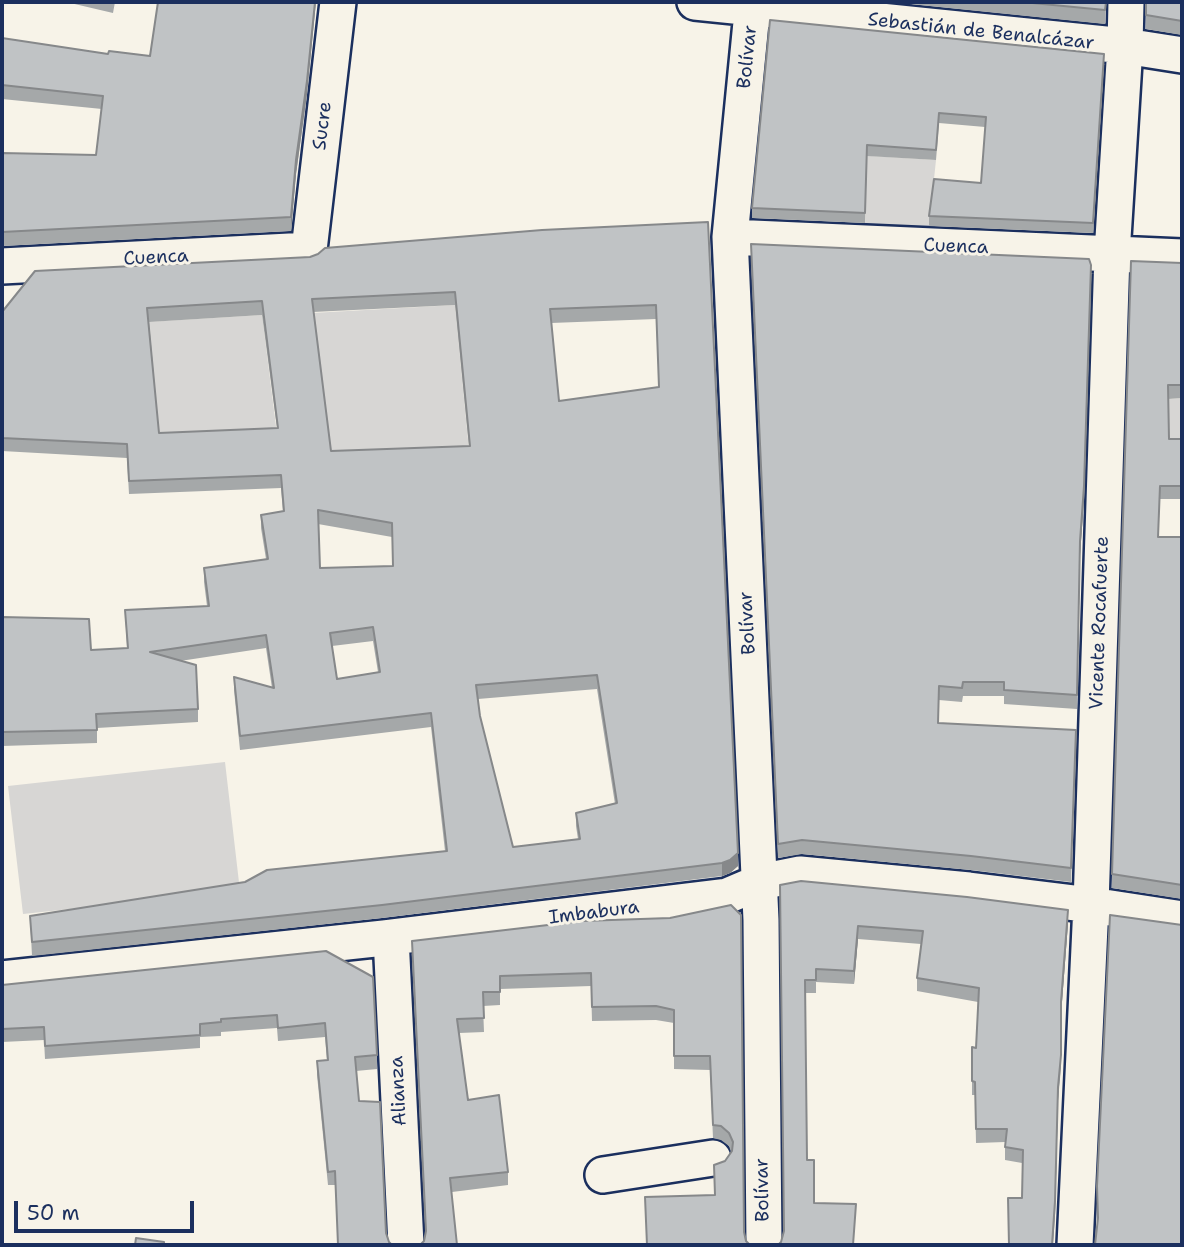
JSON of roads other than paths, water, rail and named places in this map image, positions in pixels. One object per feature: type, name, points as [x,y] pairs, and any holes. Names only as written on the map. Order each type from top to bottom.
[{"type":"street","name":"Sucre","points":[[309,250],[338,2]]},
{"type":"street","name":"Sebastián de Benalcázar","points":[[695,2],[753,5],[1125,46],[1182,55]]},
{"type":"street","name":"Vicente Rocafuerte","points":[[1075,1245],[1091,905],[1112,254],[1126,2]]},
{"type":"street","name":"Bolívar","points":[[753,5],[730,237],[760,882],[740,1155],[764,1245]]},
{"type":"street","name":"Cuenca","points":[[730,237],[1182,257]]},
{"type":"street","name":"Cuenca","points":[[2,266],[309,250]]},
{"type":"street","name":"Imbabura","points":[[2,979],[391,937],[727,896],[760,882],[800,874],[914,884],[1182,919]]},
{"type":"street","name":"Alianza","points":[[391,937],[406,1245]]},
{"type":"street","points":[[603,1175],[740,1155]]}]
